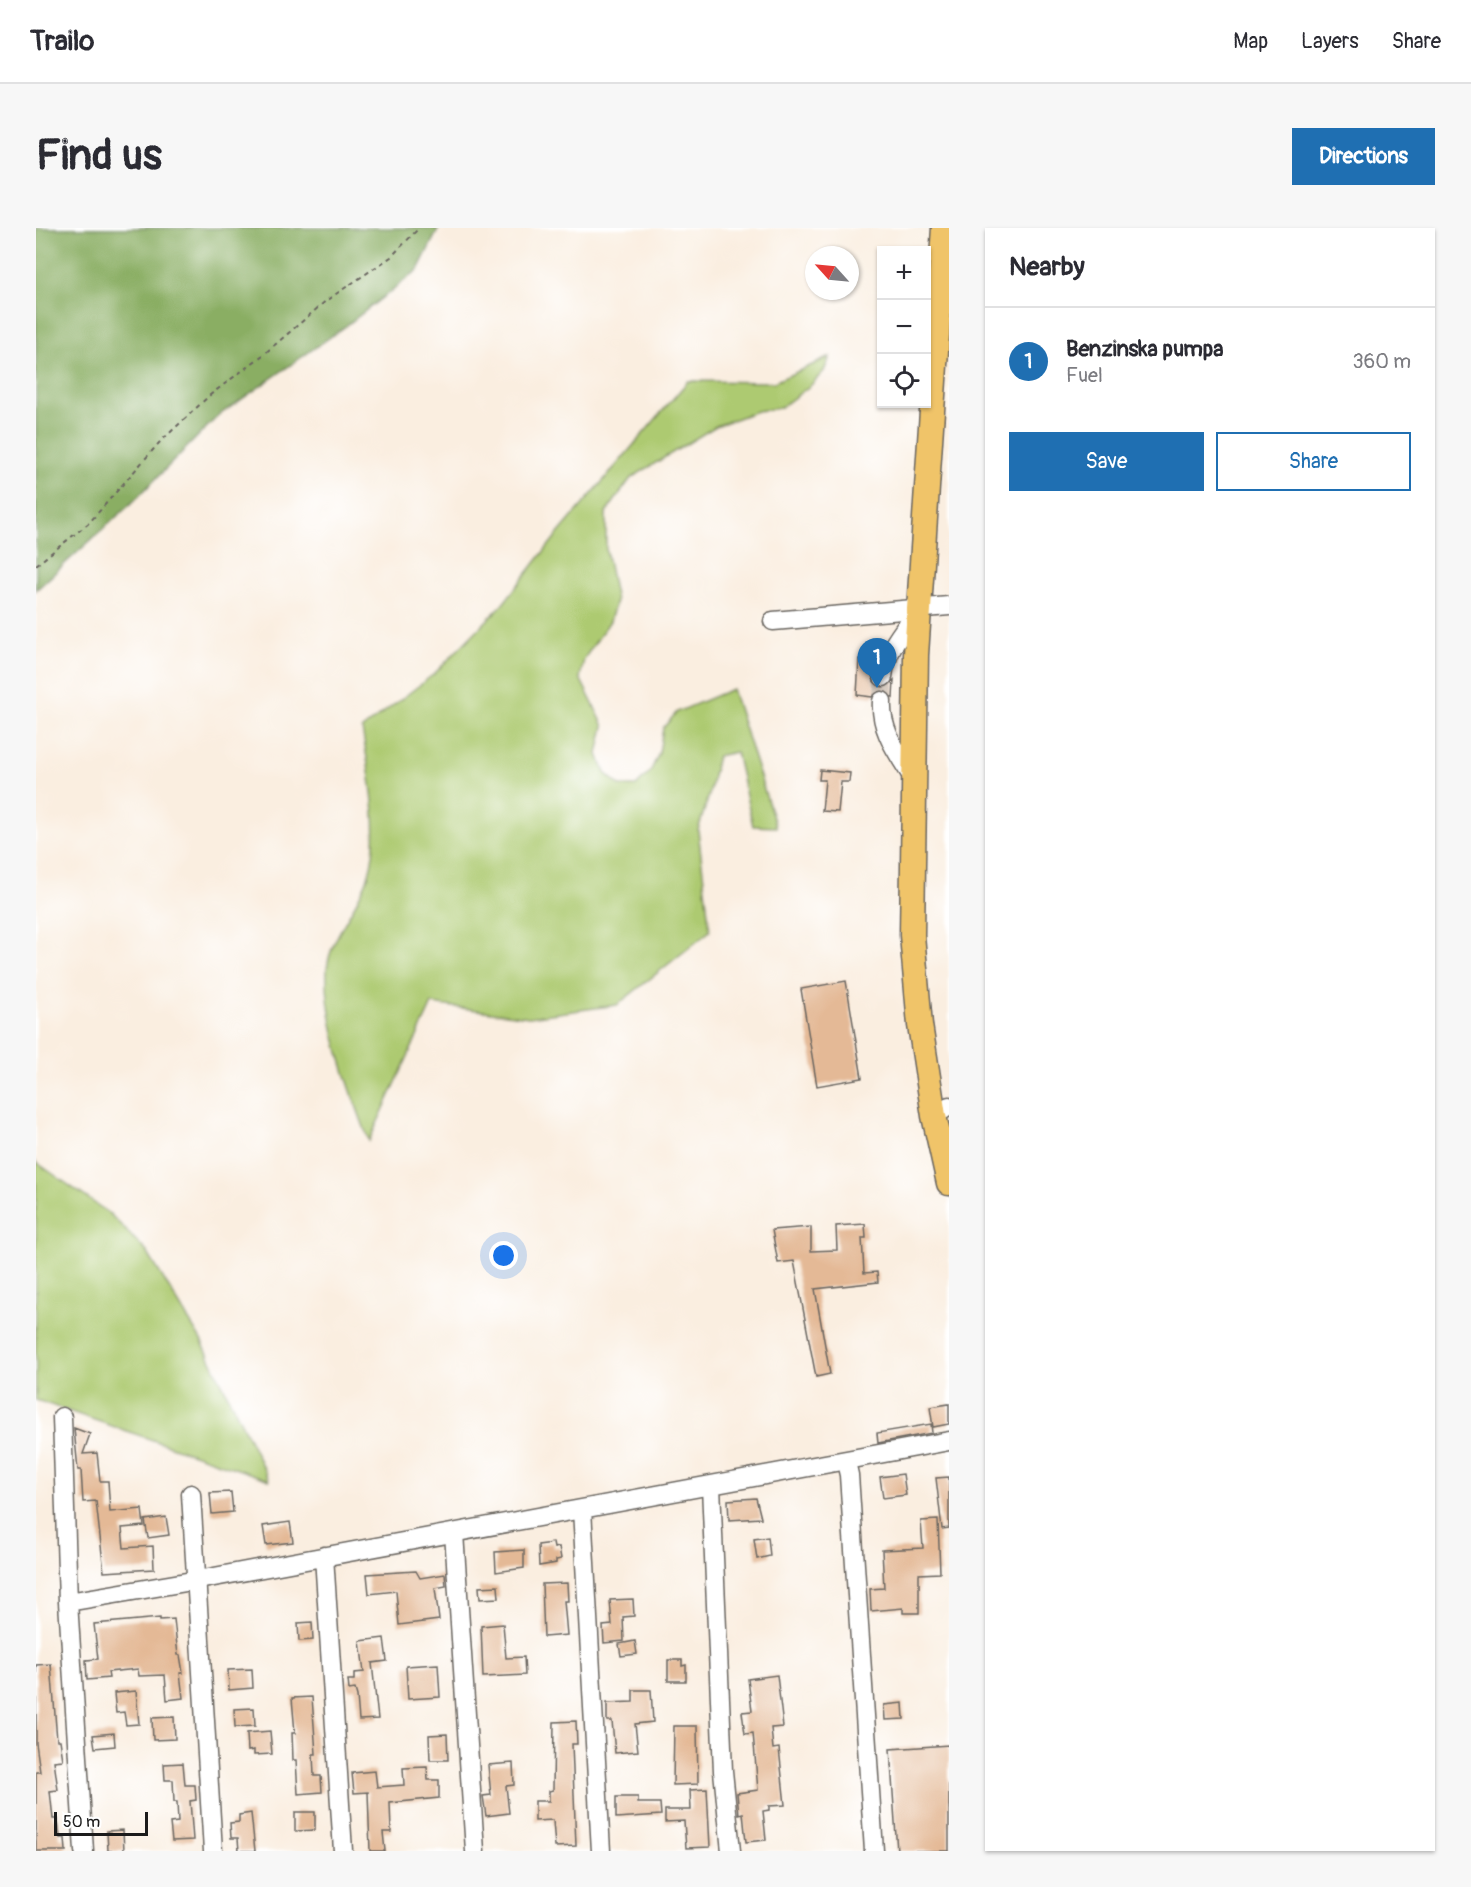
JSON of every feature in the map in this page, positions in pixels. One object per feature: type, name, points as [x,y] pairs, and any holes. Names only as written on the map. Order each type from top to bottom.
[{"type":"main road","points":[[944,228],[919,609],[913,778],[912,934],[920,1025],[941,1111],[949,1183]]},
{"type":"street","points":[[773,621],[949,606]]},
{"type":"street","points":[[883,677],[884,665],[891,650],[919,609]]},
{"type":"street","points":[[882,701],[881,714],[890,741],[913,778]]},
{"type":"street","points":[[62,1417],[68,1602],[84,1851]]},
{"type":"street","points":[[68,1602],[846,1462],[949,1441]]},
{"type":"street","points":[[846,1462],[849,1475],[874,1851]]},
{"type":"street","points":[[711,1486],[723,1771],[731,1851]]},
{"type":"street","points":[[191,1494],[213,1851]]},
{"type":"street","points":[[582,1509],[601,1851]]},
{"type":"street","points":[[454,1533],[475,1851]]},
{"type":"street","points":[[324,1556],[343,1851]]},
{"type":"path","points":[[36,565],[89,523],[159,443],[210,395],[263,355],[327,300],[391,257],[419,228]]},
{"type":"green space","points":[[36,228],[439,228],[418,270],[346,326],[218,416],[134,501],[36,590]]},
{"type":"green space","points":[[830,357],[824,371],[811,385],[780,408],[757,411],[716,426],[631,478],[606,513],[606,550],[616,601],[610,621],[584,659],[580,678],[604,726],[598,754],[605,773],[620,786],[636,786],[650,772],[659,753],[663,728],[677,712],[732,689],[776,827],[753,826],[736,752],[717,756],[710,792],[698,830],[710,931],[617,1005],[529,1017],[432,1004],[369,1141],[340,1056],[327,990],[329,957],[339,933],[365,886],[373,857],[373,802],[362,729],[434,674],[502,605],[557,535],[688,381],[774,382]]},
{"type":"green space","points":[[36,1162],[110,1214],[147,1252],[201,1340],[269,1480],[36,1400]]},
{"type":"building","points":[[859,659],[875,659],[872,676],[876,686],[886,688],[894,680],[893,698],[882,690],[876,692],[872,697],[857,695]]},
{"type":"building","points":[[820,770],[850,773],[849,782],[841,782],[838,812],[822,811],[825,780],[819,780]]},
{"type":"building","points":[[846,981],[862,1078],[817,1086],[801,989]]},
{"type":"building","points":[[865,1224],[866,1238],[862,1238],[864,1273],[877,1272],[878,1282],[815,1289],[830,1374],[816,1377],[794,1261],[778,1263],[772,1230],[811,1227],[811,1251],[837,1250],[836,1226]]},
{"type":"building","points":[[949,1404],[949,1424],[933,1427],[930,1407]]},
{"type":"building","points":[[931,1424],[932,1433],[878,1443],[877,1433]]},
{"type":"building","points":[[74,1428],[90,1434],[83,1454],[97,1453],[100,1481],[108,1481],[110,1512],[142,1509],[144,1526],[122,1528],[124,1548],[153,1546],[154,1569],[104,1572],[96,1501],[83,1502],[81,1470],[78,1470]]},
{"type":"building","points":[[903,1474],[906,1495],[883,1498],[880,1477]]},
{"type":"building","points":[[949,1477],[949,1528],[942,1529],[936,1478]]},
{"type":"building","points":[[231,1492],[233,1512],[212,1514],[210,1493]]},
{"type":"building","points":[[756,1498],[761,1518],[729,1520],[728,1500]]},
{"type":"building","points":[[166,1517],[169,1535],[148,1538],[145,1520]]},
{"type":"building","points":[[938,1520],[940,1573],[919,1574],[919,1613],[903,1613],[903,1608],[871,1611],[870,1589],[884,1588],[882,1550],[923,1548],[921,1521]]},
{"type":"building","points":[[290,1522],[293,1542],[266,1545],[263,1526]]},
{"type":"building","points":[[768,1537],[770,1556],[757,1559],[754,1539]]},
{"type":"building","points":[[553,1543],[554,1548],[559,1547],[561,1559],[556,1560],[556,1563],[539,1566],[538,1545]]},
{"type":"building","points":[[524,1550],[524,1568],[496,1572],[495,1552]]},
{"type":"building","points":[[416,1571],[420,1578],[445,1574],[446,1586],[435,1588],[439,1620],[399,1625],[396,1591],[369,1594],[367,1574]]},
{"type":"building","points":[[567,1583],[568,1601],[564,1601],[567,1635],[544,1637],[542,1584]]},
{"type":"building","points":[[498,1586],[499,1598],[480,1599],[479,1587]]},
{"type":"building","points":[[633,1599],[634,1616],[623,1617],[624,1641],[604,1643],[603,1626],[612,1625],[610,1600]]},
{"type":"building","points":[[160,1618],[160,1620],[174,1619],[178,1655],[180,1655],[183,1673],[180,1673],[183,1698],[167,1700],[165,1675],[139,1676],[138,1669],[108,1672],[109,1678],[87,1680],[86,1660],[98,1659],[94,1624]]},
{"type":"building","points":[[312,1622],[313,1640],[299,1641],[298,1623]]},
{"type":"building","points":[[503,1624],[506,1658],[524,1657],[525,1675],[483,1677],[481,1626]]},
{"type":"building","points":[[384,1638],[387,1661],[372,1663],[378,1719],[359,1720],[357,1696],[355,1689],[349,1690],[348,1680],[354,1680],[354,1673],[364,1672],[360,1641]]},
{"type":"building","points":[[635,1641],[637,1654],[621,1656],[619,1644]]},
{"type":"building","points":[[668,1660],[682,1660],[682,1666],[686,1665],[686,1681],[668,1681]]},
{"type":"building","points":[[51,1664],[57,1740],[60,1740],[63,1760],[54,1761],[58,1790],[50,1791],[53,1819],[58,1819],[60,1838],[65,1838],[66,1851],[36,1851],[36,1772],[40,1772],[36,1743],[36,1665]]},
{"type":"building","points":[[438,1664],[440,1697],[408,1699],[406,1666]]},
{"type":"building","points":[[252,1669],[253,1688],[229,1690],[228,1670]]},
{"type":"building","points":[[777,1675],[783,1727],[771,1728],[773,1749],[779,1748],[785,1805],[769,1806],[769,1810],[763,1811],[766,1840],[746,1842],[743,1813],[739,1814],[737,1793],[758,1790],[753,1733],[745,1734],[742,1712],[752,1711],[748,1679]]},
{"type":"building","points":[[633,1690],[651,1690],[653,1722],[635,1724],[638,1751],[615,1753],[612,1721],[607,1721],[607,1703],[633,1702]]},
{"type":"building","points":[[136,1691],[139,1724],[126,1725],[124,1712],[116,1713],[114,1693]]},
{"type":"building","points":[[312,1697],[316,1754],[313,1754],[314,1776],[321,1776],[322,1792],[298,1794],[296,1760],[293,1760],[292,1733],[295,1733],[292,1698]]},
{"type":"building","points":[[903,1703],[904,1719],[885,1720],[884,1705]]},
{"type":"building","points":[[254,1708],[255,1726],[235,1727],[234,1709]]},
{"type":"building","points":[[174,1717],[175,1739],[153,1740],[152,1718]]},
{"type":"building","points":[[576,1721],[577,1744],[572,1744],[576,1846],[555,1847],[553,1820],[535,1821],[535,1801],[549,1801],[549,1791],[553,1790],[554,1722]]},
{"type":"building","points":[[674,1726],[697,1726],[698,1784],[673,1785]]},
{"type":"building","points":[[270,1731],[272,1754],[254,1755],[254,1750],[248,1751],[247,1733]]},
{"type":"building","points":[[114,1733],[115,1746],[95,1748],[93,1735]]},
{"type":"building","points":[[447,1734],[448,1760],[430,1760],[429,1735]]},
{"type":"building","points":[[949,1745],[949,1851],[897,1851],[890,1749]]},
{"type":"building","points":[[183,1763],[185,1785],[195,1785],[196,1800],[190,1801],[193,1840],[172,1841],[170,1823],[178,1822],[177,1802],[174,1802],[173,1780],[165,1780],[164,1764]]},
{"type":"building","points":[[513,1763],[514,1785],[506,1786],[509,1813],[486,1816],[483,1796],[491,1795],[488,1765]]},
{"type":"building","points":[[427,1767],[428,1780],[439,1780],[439,1798],[390,1803],[391,1832],[383,1832],[385,1851],[370,1851],[368,1792],[354,1793],[352,1773],[375,1771],[377,1787],[404,1785],[403,1768]]},
{"type":"building","points":[[707,1789],[710,1847],[686,1848],[684,1821],[665,1822],[665,1810],[691,1810],[690,1790]]},
{"type":"building","points":[[616,1797],[638,1797],[638,1803],[660,1803],[661,1815],[616,1818]]},
{"type":"building","points":[[295,1812],[315,1812],[315,1830],[295,1831]]},
{"type":"building","points":[[251,1813],[255,1851],[239,1851],[238,1838],[231,1838],[230,1823],[239,1822],[239,1815]]},
{"type":"building","points":[[123,1830],[124,1851],[108,1851],[107,1831]]},
{"type":"tunnel","points":[[882,701],[883,677]]},
{"type":"place","name":"Benzinska pumpa","points":[[877,688]]}]
